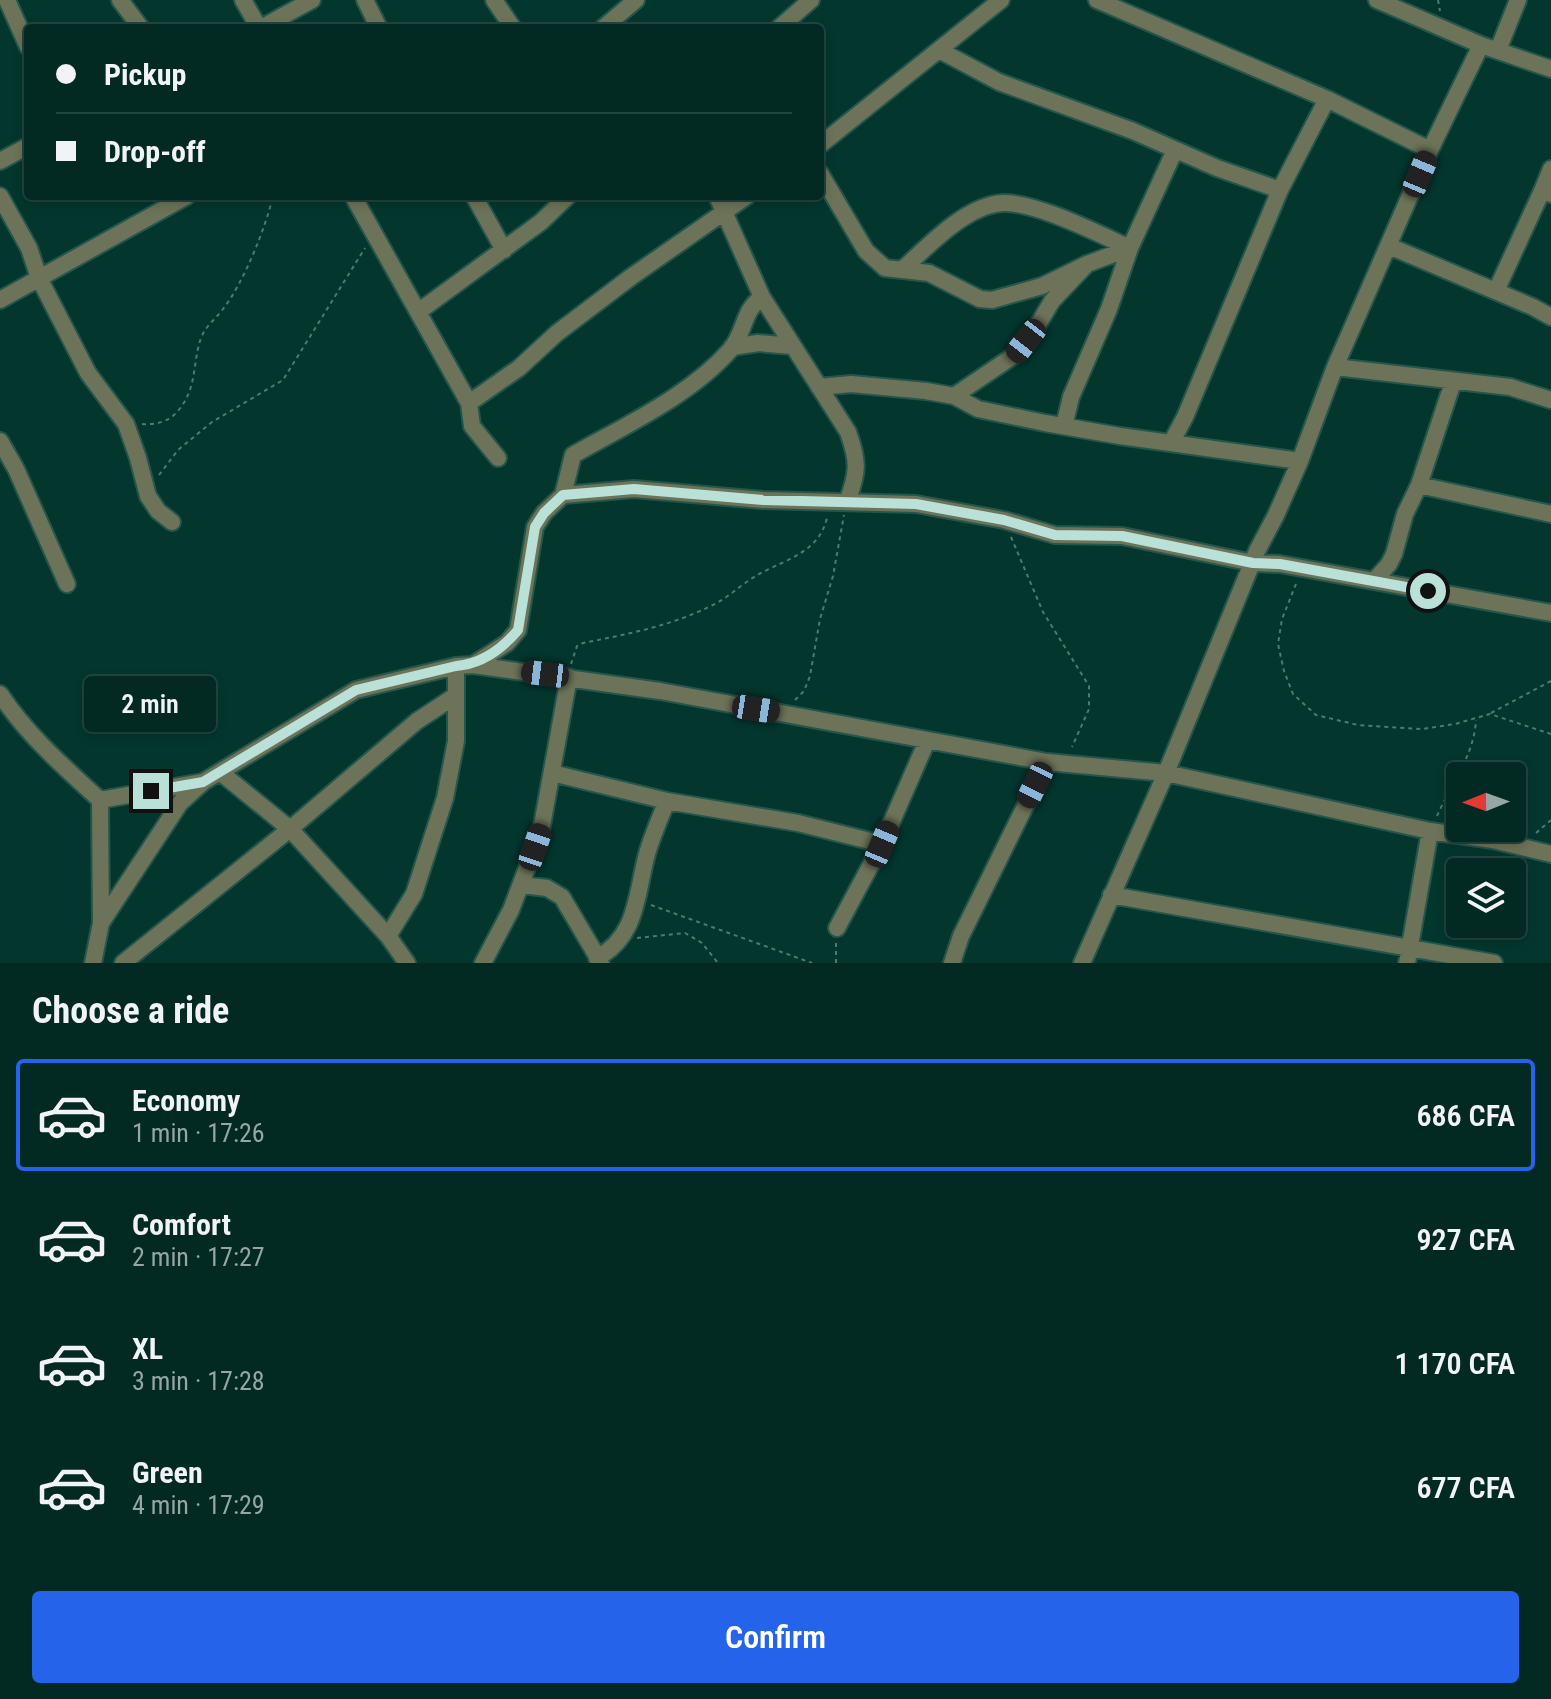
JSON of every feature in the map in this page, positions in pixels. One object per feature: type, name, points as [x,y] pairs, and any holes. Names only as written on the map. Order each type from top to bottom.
[{"type":"street","points":[[7,0],[24,38]]},
{"type":"street","points":[[120,0],[138,24]]},
{"type":"street","points":[[243,0],[258,24]]},
{"type":"street","points":[[267,24],[312,0]]},
{"type":"street","points":[[365,0],[377,24]]},
{"type":"street","points":[[494,0],[510,24]]},
{"type":"street","points":[[784,24],[811,0]]},
{"type":"street","points":[[824,142],[1001,0]]},
{"type":"street","points":[[1097,0],[1327,99],[1430,150]]},
{"type":"street","points":[[1377,0],[1481,45],[1551,69]]},
{"type":"street","points":[[1498,50],[1518,0]]},
{"type":"street","points":[[607,24],[628,2]]},
{"type":"street","points":[[1082,963],[1166,773],[1205,672],[1300,461],[1335,367],[1430,150],[1481,45]]},
{"type":"street","points":[[939,50],[999,82],[1280,190]]},
{"type":"street","points":[[1171,443],[1185,417],[1280,190],[1327,99]]},
{"type":"street","points":[[0,161],[24,148]]},
{"type":"street","points":[[1064,426],[1071,397],[1109,309],[1130,248],[1175,150]]},
{"type":"street","points":[[1496,291],[1546,192],[1551,169]]},
{"type":"street","points":[[824,180],[866,251],[885,268],[929,273],[980,299],[992,300],[1042,286],[1130,248]]},
{"type":"street","points":[[0,196],[29,248],[39,278],[88,373],[123,419],[148,496],[158,511],[172,522]]},
{"type":"street","points":[[0,300],[180,200]]},
{"type":"street","points":[[355,200],[469,403],[472,426],[498,458]]},
{"type":"street","points":[[476,200],[504,250]]},
{"type":"street","points":[[418,312],[504,250],[563,200]]},
{"type":"street","points":[[469,403],[519,368],[557,333],[720,203],[762,297],[848,432],[857,456],[857,470],[839,502]]},
{"type":"street","points":[[902,270],[959,221],[987,206],[1005,203],[1040,211],[1130,248]]},
{"type":"street","points":[[1389,246],[1551,317]]},
{"type":"street","points":[[954,396],[1016,354],[1052,301],[1087,264]]},
{"type":"street","points":[[101,923],[180,803],[203,782],[356,690],[465,665],[507,643],[518,630],[535,527],[544,513],[563,495],[573,455],[674,398],[732,347],[749,310],[762,297]]},
{"type":"street","points":[[732,347],[758,343],[792,346]]},
{"type":"street","points":[[1335,367],[1524,390],[1551,400]]},
{"type":"street","points":[[1374,581],[1389,564],[1453,382]]},
{"type":"street","points":[[819,387],[851,384],[888,386],[954,396],[978,409],[1064,426],[1300,461]]},
{"type":"street","points":[[0,441],[16,469],[67,584]]},
{"type":"street","points":[[1419,485],[1551,514]]},
{"type":"street","points":[[563,495],[634,489],[763,500],[916,504],[1004,520],[1055,535],[1122,536],[1253,563],[1302,568],[1551,613]]},
{"type":"street","points":[[465,665],[569,677],[1047,762],[1166,773],[1430,831],[1493,840],[1551,854]]},
{"type":"street","points":[[388,936],[414,894],[445,798],[456,741],[455,696],[465,665]]},
{"type":"street","points":[[483,963],[522,885],[541,831],[569,677]]},
{"type":"street","points":[[0,694],[33,738],[52,752],[100,800],[101,923],[93,963]]},
{"type":"street","points":[[123,963],[290,829],[417,721],[455,696]]},
{"type":"street","points":[[837,928],[882,844],[927,741]]},
{"type":"street","points":[[952,963],[961,936],[1047,762]]},
{"type":"street","points":[[220,772],[290,829],[388,936],[407,963]]},
{"type":"street","points":[[552,773],[667,801],[798,823],[882,844]]},
{"type":"street","points":[[100,800],[203,782]]},
{"type":"street","points":[[522,885],[547,888],[562,897],[599,961],[617,945],[636,911],[646,856],[667,801]]},
{"type":"street","points":[[1408,956],[1430,831]]},
{"type":"street","points":[[1111,895],[1408,956],[1494,963]]},
{"type":"path","points":[[123,419],[153,424],[175,414],[184,402],[195,379],[198,346],[205,327],[223,309],[254,251],[272,200]]},
{"type":"path","points":[[148,496],[152,485],[178,450],[212,422],[283,380],[374,233]]},
{"type":"path","points":[[569,677],[577,646],[679,620],[715,604],[755,576],[808,549],[823,534],[839,502]]},
{"type":"path","points":[[773,712],[791,703],[804,691],[810,676],[820,619],[833,576],[839,502]]},
{"type":"path","points":[[1004,520],[1043,612],[1089,686],[1089,709],[1067,764]]},
{"type":"path","points":[[1302,568],[1282,619],[1278,644],[1293,694],[1316,715],[1392,727],[1439,727],[1490,714],[1551,681]]},
{"type":"path","points":[[1490,714],[1551,734]]},
{"type":"path","points":[[1430,831],[1453,782],[1469,757],[1476,718]]},
{"type":"path","points":[[1520,848],[1551,820]]},
{"type":"path","points":[[638,901],[812,963]]},
{"type":"path","points":[[836,963],[837,928]]},
{"type":"path","points":[[617,945],[645,935],[685,933],[702,943],[718,963]]},
{"type":"route","points":[[151,791],[203,782],[356,690],[456,666],[473,665],[507,643],[518,630],[535,527],[544,513],[563,495],[634,489],[763,500],[916,504],[1004,520],[1055,535],[1122,536],[1253,563],[1280,564],[1428,591]]}]
